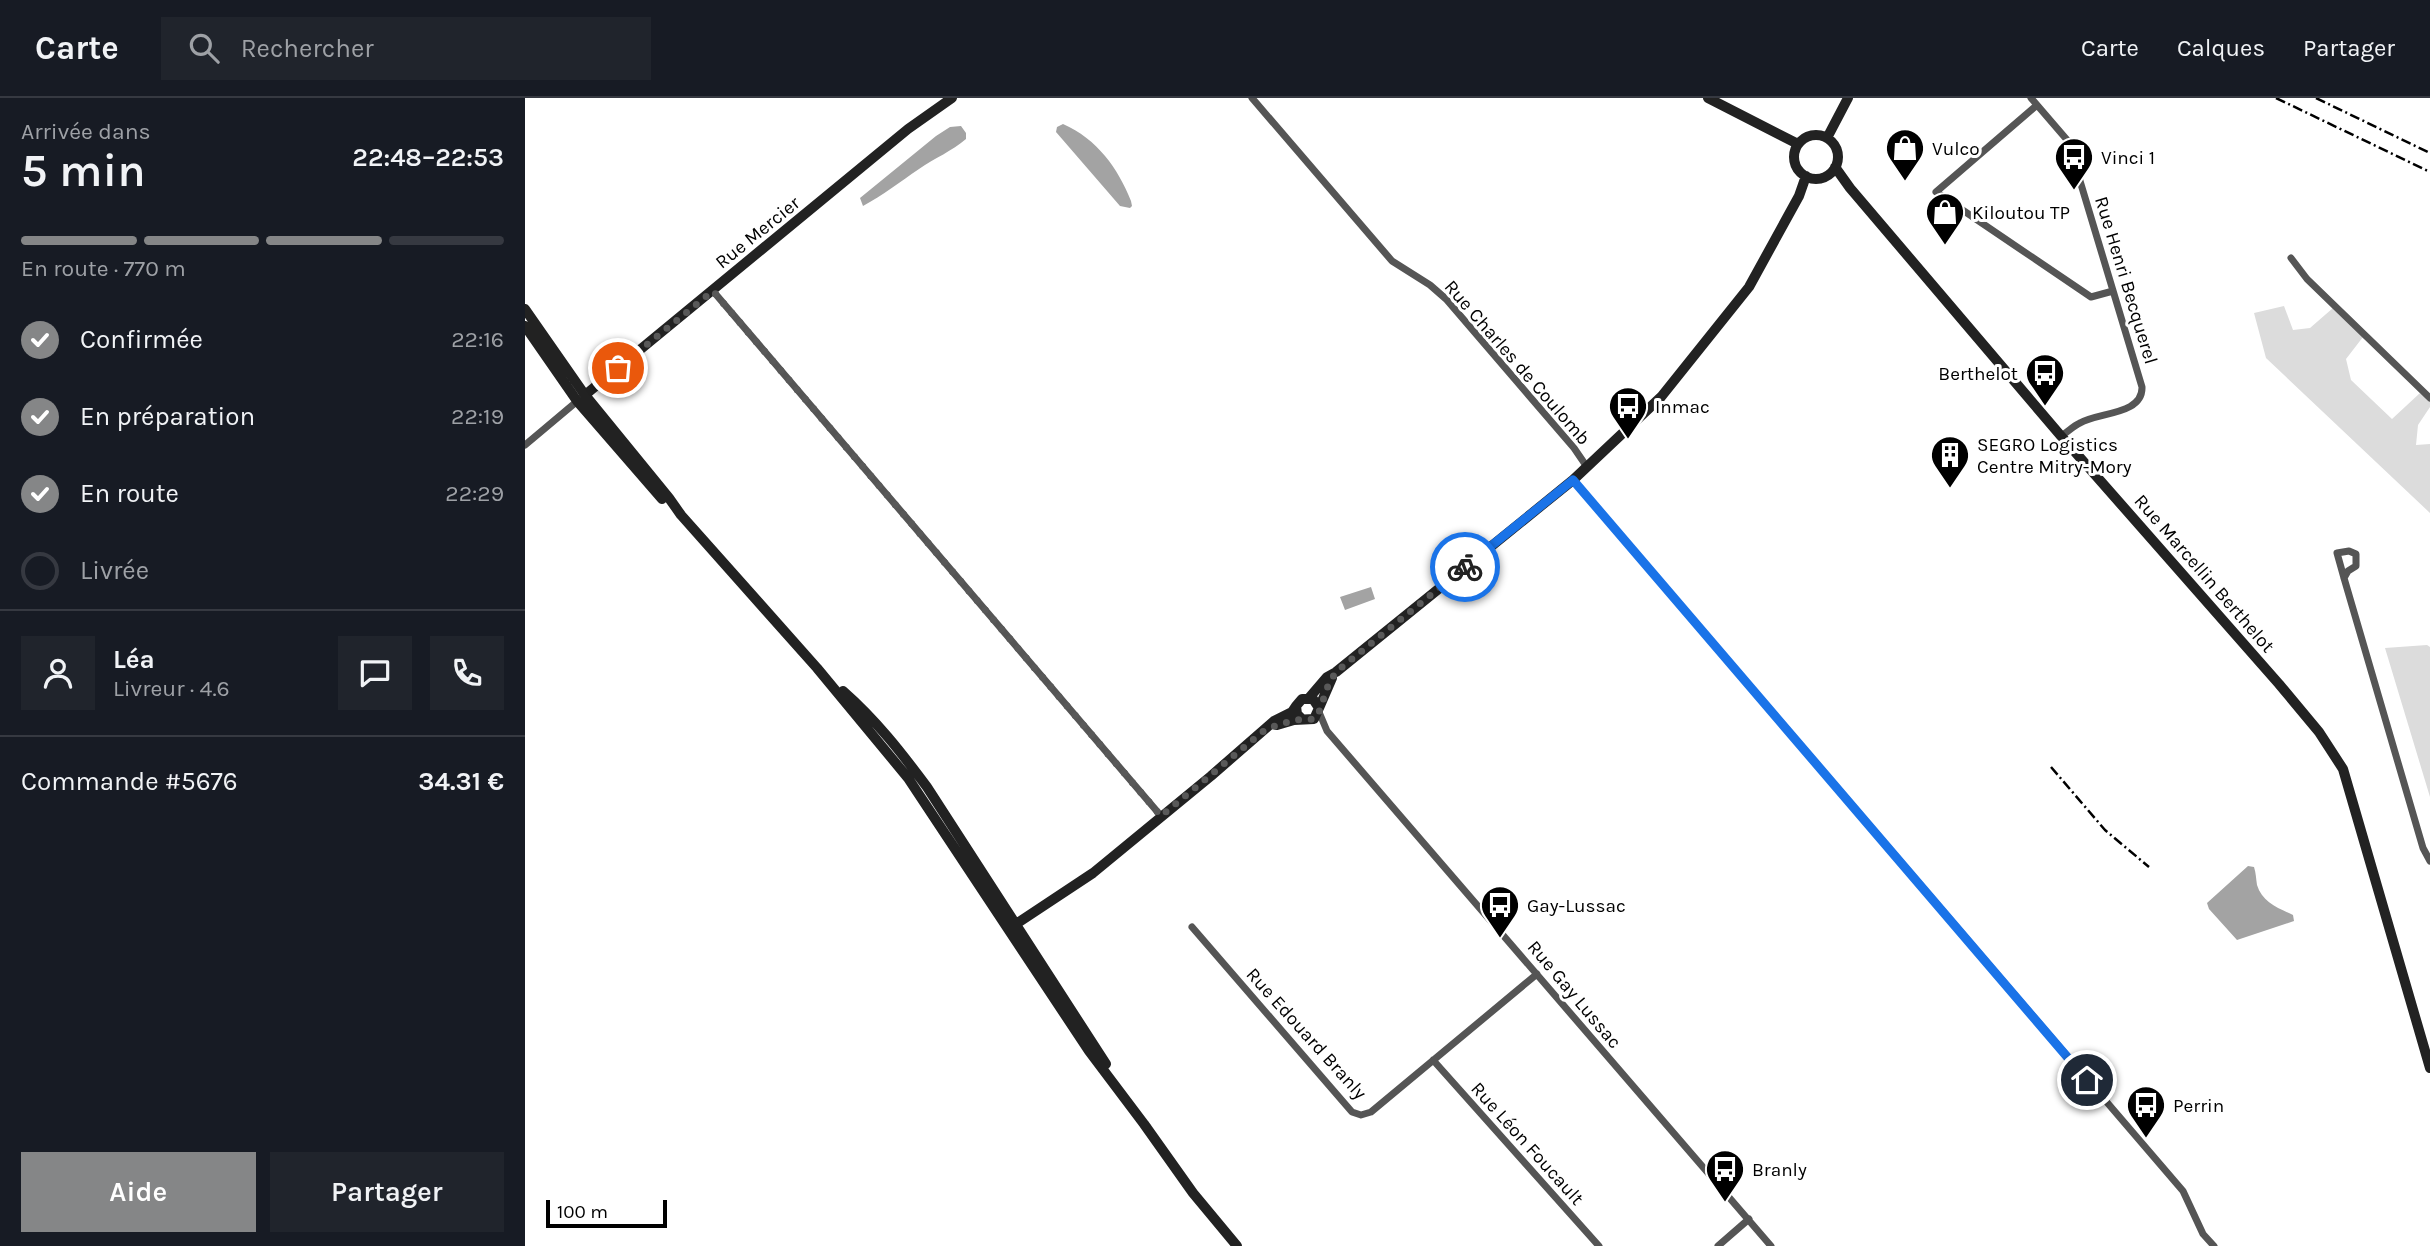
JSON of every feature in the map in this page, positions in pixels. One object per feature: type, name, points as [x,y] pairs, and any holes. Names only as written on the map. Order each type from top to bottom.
[{"type":"street","name":"Rue Mercier","points":[[581,398],[908,129],[952,98]]},
{"type":"street","name":"Rue Charles de Coulomb","points":[[1252,98],[1392,261],[1430,285],[1446,299],[1574,448],[1587,467]]},
{"type":"street","points":[[1708,98],[1798,144]]},
{"type":"street","points":[[1827,138],[1848,98]]},
{"type":"street","name":"Rue Henri Becquerel","points":[[2031,98],[2068,141],[2143,392],[2137,403],[2080,422],[2061,436]]},
{"type":"street","points":[[2037,105],[1936,192],[2091,297],[2113,291]]},
{"type":"street","points":[[1809,136],[1827,138],[1835,145],[1837,152],[1835,167],[1831,173],[1819,179],[1806,176],[1796,165],[1795,150],[1798,144],[1809,136]]},
{"type":"street","name":"Rue Marcellin Berthelot","points":[[1835,167],[2061,436],[2279,684],[2333,751],[2343,769],[2430,1068]]},
{"type":"street","points":[[1310,698],[1327,677],[1573,480],[1661,397],[1749,287],[1806,176]]},
{"type":"street","points":[[2291,258],[2307,279],[2430,398]]},
{"type":"street","points":[[713,291],[1161,816]]},
{"type":"street","points":[[525,309],[581,398]]},
{"type":"street","points":[[525,326],[645,480],[681,515],[817,668],[869,713],[896,745],[927,787],[1012,927],[1147,1128],[1193,1193],[1237,1246]]},
{"type":"street","points":[[525,445],[581,398]]},
{"type":"street","points":[[1573,480],[2183,1191],[2203,1234],[2214,1246]]},
{"type":"street","points":[[2344,578],[2423,848],[2430,861]]},
{"type":"street","points":[[1266,729],[1317,717],[1329,683],[1336,672]]},
{"type":"street","points":[[1012,927],[1093,873],[1297,706],[1302,699],[1310,698],[1316,701],[1319,710]]},
{"type":"street","points":[[1297,706],[1297,714],[1306,720]]},
{"type":"street","name":"Rue Gay Lussac","points":[[1319,710],[1327,731],[1771,1246]]},
{"type":"street","name":"Rue Gay Lussac","points":[[1306,720],[1327,731]]},
{"type":"street","name":"Rue Edouard Branly","points":[[1192,927],[1352,1112],[1360,1115],[1371,1112],[1537,974]]},
{"type":"street","name":"Rue Léon Foucault","points":[[1433,1060],[1599,1246]]},
{"type":"street","points":[[1718,1246],[1749,1219]]},
{"type":"shaded area","points":[[1063,124],[1096,146],[1113,166],[1131,201],[1130,208],[1120,206],[1056,132],[1057,127]]},
{"type":"shaded area","points":[[961,126],[966,133],[966,139],[863,206],[860,198],[936,136],[950,127]]},
{"type":"shaded area","points":[[2284,306],[2293,330],[2310,328],[2333,308],[2363,337],[2346,359],[2351,380],[2392,419],[2420,393],[2430,401],[2430,407],[2418,425],[2416,445],[2430,444],[2430,513],[2266,358],[2254,313]]},
{"type":"shaded area","points":[[1371,587],[1375,599],[1345,610],[1340,597]]},
{"type":"shaded area","points":[[2430,647],[2430,797],[2385,648]]},
{"type":"shaded area","points":[[2248,866],[2254,867],[2257,885],[2263,896],[2271,904],[2293,915],[2294,921],[2237,940],[2209,909],[2207,903]]},
{"type":"railway","points":[[2276,98],[2430,172]]},
{"type":"railway","points":[[2316,98],[2430,153]]},
{"type":"railway","points":[[2051,767],[2105,830],[2149,867]]},
{"type":"way so far","points":[[618,368],[713,291],[1161,816],[1266,729],[1294,720],[1310,721],[1317,717],[1322,699],[1336,672],[1465,567]]},
{"type":"place","name":"Vulco","points":[[1905,182]]},
{"type":"place","name":"Vinci 1","points":[[2074,191]]},
{"type":"place","name":"Kiloutou TP","points":[[1945,246]]},
{"type":"place","name":"Berthelot","points":[[2045,407]]},
{"type":"place","name":"Inmac","points":[[1628,440]]},
{"type":"place","name":"SEGRO Logistics Centre Mitry-Mory","points":[[1950,489]]},
{"type":"place","name":"Gay-Lussac","points":[[1500,939]]},
{"type":"place","name":"Perrin","points":[[2146,1139]]},
{"type":"place","name":"Branly","points":[[1725,1203]]},
{"type":"route","points":[[1465,567],[1573,480],[2087,1080]]}]
